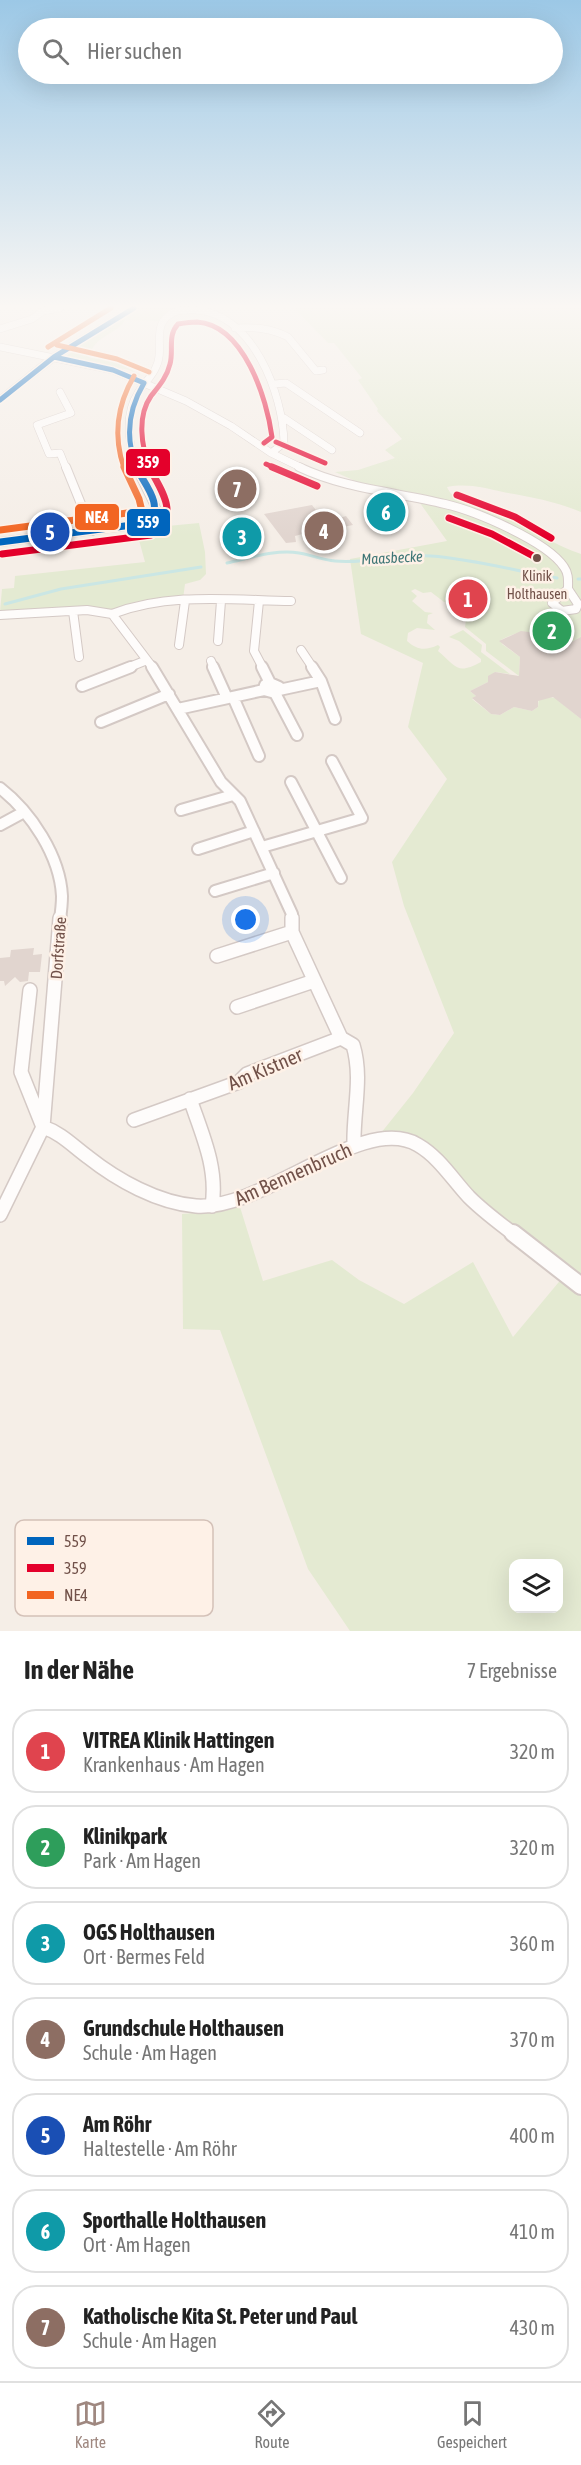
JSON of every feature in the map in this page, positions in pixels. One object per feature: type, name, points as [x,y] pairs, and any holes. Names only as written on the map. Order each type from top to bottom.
[{"type":"street","points":[[0,400],[20,384]]},
{"type":"street","points":[[0,542],[148,523],[155,516],[156,507],[139,472],[130,433],[130,409],[135,394],[143,384]]},
{"type":"street","points":[[146,384],[213,416],[271,453],[304,469],[355,486],[447,504],[497,523],[550,551],[568,575],[568,589]]},
{"type":"street","points":[[271,453],[284,443],[284,418],[274,384]]},
{"type":"street","points":[[288,384],[360,433]]},
{"type":"street","points":[[60,392],[70,413],[38,425],[50,454],[60,453],[92,531]]},
{"type":"street","points":[[284,418],[332,450]]},
{"type":"street","points":[[179,645],[185,601]]},
{"type":"street","points":[[218,641],[221,601]]},
{"type":"street","points":[[259,601],[254,651],[269,693],[321,681]]},
{"type":"street","points":[[0,615],[87,610],[112,614],[141,603],[291,601]]},
{"type":"street","points":[[73,611],[79,657]]},
{"type":"street","points":[[112,614],[147,660],[221,782],[240,801],[292,914],[292,932],[340,1038],[353,1045],[357,1056],[358,1092],[353,1128],[354,1145]]},
{"type":"street","points":[[301,650],[321,681],[335,719]]},
{"type":"street","points":[[82,686],[147,660]]},
{"type":"street","points":[[212,661],[259,756]]},
{"type":"street","points":[[178,709],[267,687]]},
{"type":"street","points":[[277,692],[297,735]]},
{"type":"street","points":[[101,722],[169,694]]},
{"type":"street","points":[[262,847],[362,818],[332,761]]},
{"type":"street","points":[[291,782],[341,878]]},
{"type":"street","name":"Dorfstraße","points":[[0,788],[24,812],[49,851],[56,866],[62,896],[43,1127],[0,1215]]},
{"type":"street","points":[[181,810],[233,795]]},
{"type":"street","points":[[0,825],[24,812]]},
{"type":"street","points":[[198,849],[254,831]]},
{"type":"street","points":[[215,891],[274,873]]},
{"type":"street","points":[[217,956],[292,932]]},
{"type":"street","points":[[237,1007],[314,981]]},
{"type":"street","name":"Dorfstraße","points":[[30,990],[21,1072],[43,1127]]},
{"type":"street","name":"Am Kistner","points":[[134,1120],[239,1082],[247,1074],[340,1038]]},
{"type":"street","points":[[190,1099],[214,1174],[215,1195],[212,1206]]},
{"type":"street","name":"Am Bennenbruch","points":[[43,1127],[56,1132],[100,1166],[129,1182],[175,1201],[212,1206],[246,1198],[354,1145],[389,1139],[406,1140],[423,1148],[476,1204],[581,1286]]},
{"type":"green space","points":[[361,384],[581,384],[581,512],[543,500],[482,488],[447,487],[456,498],[478,505],[581,554],[581,638],[560,649],[548,647],[532,634],[514,634],[501,640],[502,644],[520,657],[519,676],[486,651],[486,644],[465,627],[467,616],[474,614],[467,613],[456,604],[460,599],[457,595],[451,594],[447,597],[450,603],[444,602],[431,592],[423,593],[415,589],[411,591],[417,596],[412,601],[425,612],[433,613],[428,615],[427,623],[435,630],[417,628],[408,633],[407,641],[421,649],[438,645],[440,647],[438,651],[454,665],[467,668],[481,662],[481,659],[459,641],[449,637],[463,630],[482,645],[481,652],[510,674],[495,672],[488,682],[470,691],[476,696],[472,699],[491,714],[500,715],[514,707],[532,711],[538,707],[539,696],[565,699],[560,702],[581,719],[581,1280],[478,1199],[407,1136],[381,1133],[413,1093],[454,1033],[404,906],[392,862],[447,779],[408,727],[423,663],[361,634],[350,559],[447,541],[415,496],[349,482],[353,480],[335,472],[358,470],[395,458],[385,450],[402,439],[377,411],[378,409]]},
{"type":"green space","points":[[199,523],[205,552],[206,574],[200,580],[185,584],[183,599],[141,601],[111,610],[0,612],[2,589],[14,588],[15,576],[145,562],[136,529]]},
{"type":"green space","points":[[240,1207],[263,1281],[332,1260],[359,1280],[404,1304],[473,1262],[513,1337],[563,1277],[581,1293],[581,1631],[350,1631],[308,1569],[220,1330],[183,1329],[182,1214],[224,1211]]},
{"type":"building","points":[[395,501],[407,514],[377,522],[365,509]]},
{"type":"building","points":[[312,505],[319,514],[330,512],[336,519],[346,516],[353,525],[343,527],[345,530],[326,535],[321,529],[295,536],[296,542],[286,543],[264,514]]},
{"type":"building","points":[[240,530],[241,533],[251,535],[250,544],[235,545],[235,542],[231,542],[230,531]]},
{"type":"building","points":[[521,631],[529,632],[542,641],[568,644],[581,637],[581,719],[553,697],[538,701],[538,707],[532,711],[514,707],[500,715],[491,714],[472,698],[476,696],[470,691],[488,682],[488,676],[495,672],[519,676],[520,657],[499,641]]},
{"type":"building","points":[[34,948],[33,955],[42,954],[40,972],[29,972],[28,981],[20,982],[15,977],[5,986],[4,981],[0,981],[0,958],[10,957],[11,950]]},
{"type":"waterway","name":"Maasbecke","points":[[227,563],[281,552],[347,562],[431,556],[479,562],[557,578]]},
{"type":"waterway","name":"Maasbecke","points":[[5,604],[61,589],[201,567]]},
{"type":"transit line","name":"559","points":[[0,400],[20,384]]},
{"type":"transit line","name":"NE4","points":[[0,530],[142,511],[139,499],[123,465],[118,439],[119,413],[129,384]]},
{"type":"transit line","name":"559","points":[[0,542],[150,521],[155,513],[154,502],[136,466],[129,429],[133,405],[143,384]]},
{"type":"transit line","name":"359","points":[[2,554],[151,535],[161,528],[166,521],[167,503],[146,458],[142,425],[143,413],[147,404],[160,384]]},
{"type":"transit line","name":"359","points":[[258,384],[270,419],[272,437],[264,443]]},
{"type":"transit line","name":"359","points":[[276,442],[325,463]]},
{"type":"transit line","name":"359","points":[[266,464],[317,486]]},
{"type":"transit line","name":"359","points":[[457,495],[515,517],[551,538]]},
{"type":"transit line","name":"359","points":[[449,518],[492,534],[537,558]]},
{"type":"place","name":"Katholische Kita St. Peter und Paul","points":[[237,489]]},
{"type":"place","name":"Sporthalle Holthausen","points":[[386,512]]},
{"type":"place","name":"Grundschule Holthausen","points":[[324,531]]},
{"type":"place","name":"Am Röhr","points":[[50,532]]},
{"type":"place","name":"OGS Holthausen","points":[[242,537]]},
{"type":"place","name":"Klinik Holthausen","points":[[537,558]]},
{"type":"place","name":"VITREA Klinik Hattingen","points":[[468,599]]},
{"type":"place","name":"Klinikpark","points":[[552,631]]}]
